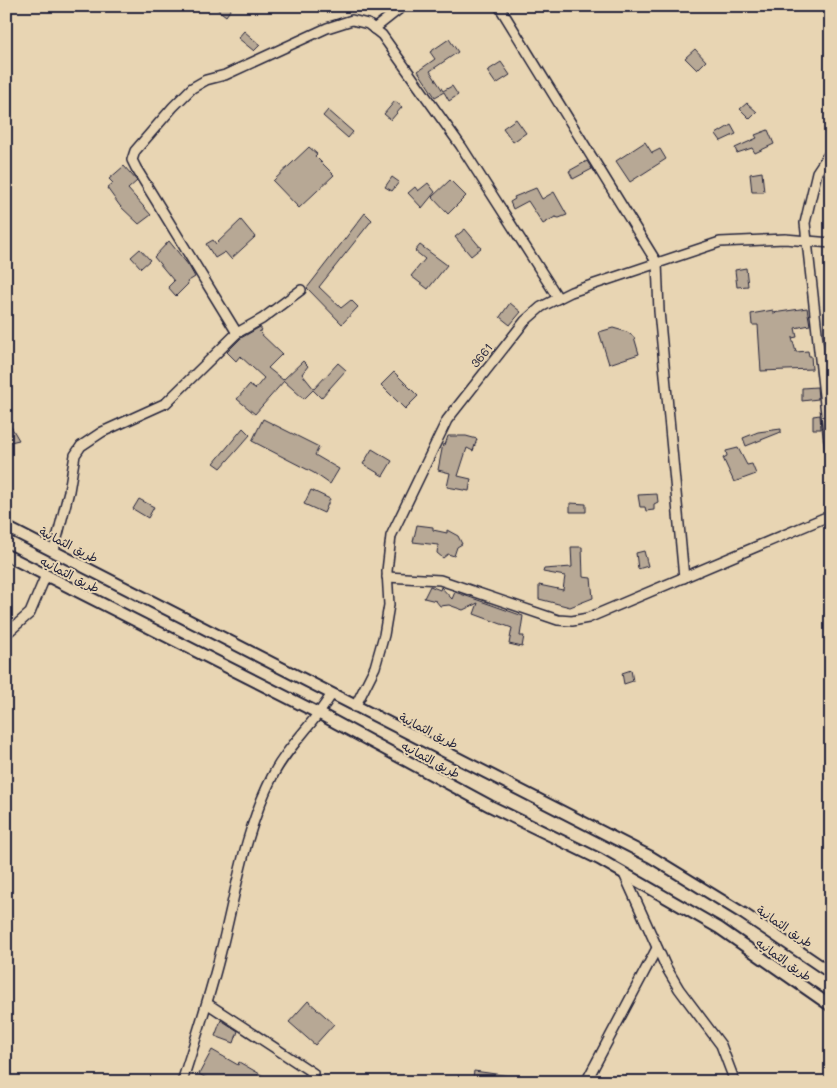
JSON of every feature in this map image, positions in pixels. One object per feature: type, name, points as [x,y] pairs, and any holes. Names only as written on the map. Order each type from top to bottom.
[{"type":"street","points":[[374,29],[403,6]]},
{"type":"street","points":[[498,6],[657,263],[659,311],[684,578]]},
{"type":"street","points":[[237,333],[136,168],[132,160],[135,151],[192,88],[206,80],[225,75],[327,28],[352,20],[368,24],[382,36],[461,146],[558,298]]},
{"type":"street","points":[[831,151],[817,172],[805,223],[831,460]]},
{"type":"street","name":"3661","points":[[355,707],[381,652],[389,605],[388,577],[391,536],[448,420],[525,321],[541,307],[558,298],[720,242],[808,240],[831,243]]},
{"type":"street","points":[[54,550],[69,491],[75,455],[81,446],[102,432],[166,403],[237,333],[262,319],[301,290]]},
{"type":"street","points":[[388,577],[440,580],[558,620],[572,621],[588,618],[824,518]]},
{"type":"street","name":"طريق الثمانية","points":[[6,526],[355,707],[651,857],[744,914],[831,972]]},
{"type":"street","name":"طريق الثمانيه","points":[[6,555],[320,714],[490,806],[624,874],[720,928],[831,1006]]},
{"type":"street","points":[[6,634],[30,613],[46,575]]},
{"type":"street","points":[[182,1082],[208,1004],[243,853],[253,821],[272,776],[284,758],[320,714],[331,694]]},
{"type":"street","points":[[624,874],[657,948],[679,989],[721,1044],[735,1082]]},
{"type":"street","points":[[586,1082],[657,948]]},
{"type":"street","points":[[208,1004],[313,1073]]},
{"type":"building","points":[[213,6],[233,6],[226,16]]},
{"type":"building","points":[[244,31],[260,45],[254,51],[238,38]]},
{"type":"building","points":[[449,39],[458,52],[430,71],[443,91],[452,86],[458,95],[449,101],[444,92],[435,97],[418,71],[435,59],[430,52]]},
{"type":"building","points":[[695,49],[706,61],[697,70],[685,58]]},
{"type":"building","points":[[501,62],[510,75],[496,84],[487,71]]},
{"type":"building","points":[[395,101],[402,107],[391,120],[384,114]]},
{"type":"building","points":[[747,103],[757,112],[750,119],[740,109]]},
{"type":"building","points":[[328,110],[353,132],[348,138],[323,116]]},
{"type":"building","points":[[516,119],[526,133],[513,142],[503,128]]},
{"type":"building","points":[[731,125],[736,134],[721,141],[716,134]]},
{"type":"building","points":[[768,130],[774,144],[755,153],[752,148],[737,153],[735,148],[757,138],[755,135]]},
{"type":"building","points":[[645,142],[652,153],[660,149],[666,159],[630,182],[616,161]]},
{"type":"building","points":[[309,147],[317,154],[315,156],[334,175],[299,208],[273,181]]},
{"type":"building","points":[[587,161],[592,169],[573,179],[569,171]]},
{"type":"building","points":[[124,166],[137,181],[128,189],[151,215],[139,224],[120,206],[107,188],[113,183],[109,179]]},
{"type":"building","points":[[762,172],[764,192],[752,192],[750,174]]},
{"type":"building","points":[[392,177],[399,182],[392,191],[385,187]]},
{"type":"building","points":[[450,180],[466,196],[448,214],[432,197]]},
{"type":"building","points":[[428,183],[435,192],[422,208],[408,193],[415,187],[418,191]]},
{"type":"building","points":[[536,188],[542,199],[554,192],[567,215],[559,218],[555,217],[543,224],[528,201],[513,209],[510,202],[515,199],[514,197]]},
{"type":"building","points":[[365,213],[372,220],[319,287],[341,308],[351,300],[358,307],[342,324],[307,288]]},
{"type":"building","points":[[241,220],[255,237],[231,259],[225,252],[215,258],[206,244],[213,240],[216,244]]},
{"type":"building","points":[[465,229],[481,248],[471,256],[455,237]]},
{"type":"building","points":[[169,241],[189,266],[195,277],[187,282],[188,284],[176,296],[168,287],[174,281],[154,257]]},
{"type":"building","points":[[420,245],[447,265],[428,289],[411,276],[425,259],[415,251]]},
{"type":"building","points":[[140,249],[150,260],[141,268],[131,257]]},
{"type":"building","points":[[746,268],[748,286],[737,287],[735,270]]},
{"type":"building","points":[[510,303],[521,312],[510,325],[500,317]]},
{"type":"building","points":[[807,308],[810,325],[795,328],[797,337],[792,338],[796,352],[808,351],[809,356],[811,356],[812,369],[761,371],[758,325],[752,325],[751,314],[773,310],[773,313]]},
{"type":"building","points":[[260,327],[262,330],[259,332],[282,354],[268,368],[283,380],[303,361],[308,366],[302,374],[314,389],[338,363],[346,370],[321,398],[313,390],[304,399],[284,381],[255,414],[237,399],[249,385],[255,389],[264,378],[240,356],[236,361],[227,352],[241,338]]},
{"type":"building","points":[[613,328],[627,332],[634,337],[639,354],[609,364],[599,332]]},
{"type":"building","points":[[394,372],[418,396],[405,409],[381,385]]},
{"type":"building","points":[[817,387],[818,399],[802,401],[802,388]]},
{"type":"building","points":[[820,415],[821,429],[813,429],[813,416]]},
{"type":"building","points":[[6,418],[19,440],[6,443]]},
{"type":"building","points":[[263,419],[319,447],[315,455],[339,469],[330,484],[314,473],[252,441]]},
{"type":"building","points":[[243,428],[250,435],[221,468],[214,463]]},
{"type":"building","points":[[781,429],[781,432],[746,446],[743,438],[758,432]]},
{"type":"building","points":[[448,436],[466,436],[477,439],[473,451],[467,448],[458,476],[471,479],[469,491],[447,487],[450,473],[438,470],[443,444],[445,445]]},
{"type":"building","points":[[738,448],[747,465],[752,464],[756,474],[734,482],[723,458],[727,456],[726,451]]},
{"type":"building","points":[[372,449],[392,461],[383,476],[363,464]]},
{"type":"building","points":[[311,490],[330,499],[324,513],[304,504]]},
{"type":"building","points":[[657,494],[658,502],[654,504],[654,510],[646,511],[645,507],[640,507],[638,495]]},
{"type":"building","points":[[139,499],[154,507],[148,518],[133,509]]},
{"type":"building","points":[[570,503],[586,504],[586,512],[570,512]]},
{"type":"building","points":[[417,525],[433,527],[433,530],[447,533],[447,530],[458,536],[462,544],[457,547],[454,556],[448,554],[443,558],[437,553],[438,545],[413,542]]},
{"type":"building","points":[[571,547],[582,547],[583,577],[591,578],[593,598],[570,607],[539,599],[539,585],[563,590],[565,576],[543,572],[544,569],[572,567]]},
{"type":"building","points":[[644,551],[648,566],[638,569],[636,553]]},
{"type":"building","points":[[430,586],[440,590],[441,587],[452,599],[455,592],[523,616],[520,636],[524,636],[522,647],[509,644],[512,628],[474,614],[478,603],[463,610],[449,605],[440,606],[436,601],[424,598]]},
{"type":"building","points":[[631,670],[633,681],[624,684],[622,673]]},
{"type":"building","points":[[308,1001],[334,1024],[315,1045],[289,1022]]},
{"type":"building","points":[[221,1020],[238,1031],[234,1043],[215,1036]]},
{"type":"building","points":[[212,1050],[238,1065],[239,1062],[274,1082],[213,1082],[199,1074]]},
{"type":"building","points":[[474,1071],[517,1077],[516,1082],[472,1082]]}]
